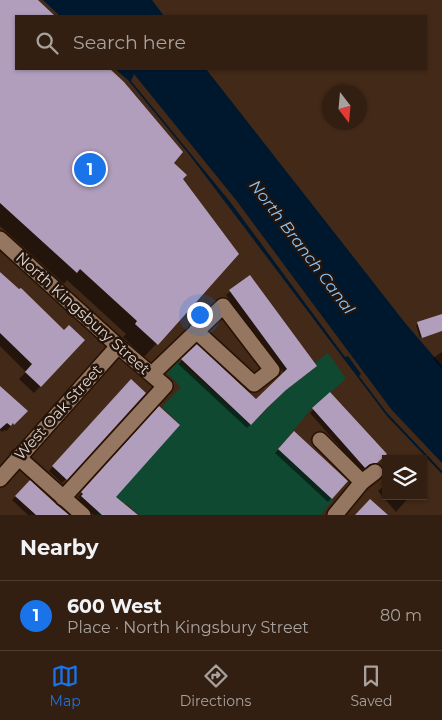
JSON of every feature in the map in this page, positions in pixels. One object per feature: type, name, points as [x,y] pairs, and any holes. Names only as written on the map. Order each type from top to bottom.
[{"type":"street","name":"North Kingsbury Street","points":[[0,239],[165,386],[63,498]]},
{"type":"street","points":[[152,374],[196,331],[223,306],[272,370],[254,384],[196,331]]},
{"type":"street","name":"West Oak Street","points":[[0,479],[118,346]]},
{"type":"street","points":[[320,440],[362,482]]},
{"type":"street","points":[[18,457],[83,515]]},
{"type":"street","points":[[335,515],[362,482],[375,472]]},
{"type":"green space","points":[[328,353],[346,379],[312,408],[278,449],[333,500],[321,515],[139,515],[126,503],[116,515],[96,515],[180,424],[162,407],[181,387],[167,373],[179,361],[251,425],[286,390],[317,366],[315,363]]},
{"type":"water","points":[[43,0],[152,0],[163,15],[59,15]]},
{"type":"water","name":"North Branch Canal","points":[[116,70],[207,70],[406,324],[442,366],[442,474],[427,458],[427,455],[424,455],[387,416],[188,153],[128,80]]},
{"type":"pier","points":[[134,74],[236,200],[391,409],[442,463],[442,471],[387,413],[359,376],[361,374],[348,356],[345,357],[231,203],[131,81]]},
{"type":"building","points":[[0,0],[38,0],[54,15],[15,15],[15,70],[111,70],[124,82],[183,152],[174,163],[187,175],[183,179],[239,254],[158,345],[135,324],[137,321],[80,269],[77,273],[0,203]]},
{"type":"building","points":[[0,272],[19,289],[21,288],[64,330],[69,325],[85,340],[41,387],[25,372],[32,364],[0,333]]},
{"type":"building","points":[[250,275],[317,366],[286,390],[251,425],[181,359],[197,344],[256,399],[287,369],[229,290]]},
{"type":"building","points":[[442,314],[442,331],[422,338],[417,322]]},
{"type":"building","points":[[131,379],[146,393],[67,480],[52,466]]},
{"type":"building","points":[[0,386],[28,411],[14,425],[13,423],[11,426],[7,423],[0,429]]},
{"type":"building","points":[[330,392],[387,454],[382,455],[382,458],[377,463],[370,464],[365,468],[312,408]]},
{"type":"building","points":[[159,406],[180,425],[116,497],[138,515],[102,515],[81,496],[83,494],[81,492]]},
{"type":"building","points":[[294,431],[348,481],[332,499],[278,449]]},
{"type":"building","points":[[30,480],[69,515],[36,515],[15,496]]},
{"type":"building","points":[[370,499],[388,515],[355,515]]},
{"type":"place","name":"600 West","points":[[90,169]]}]
